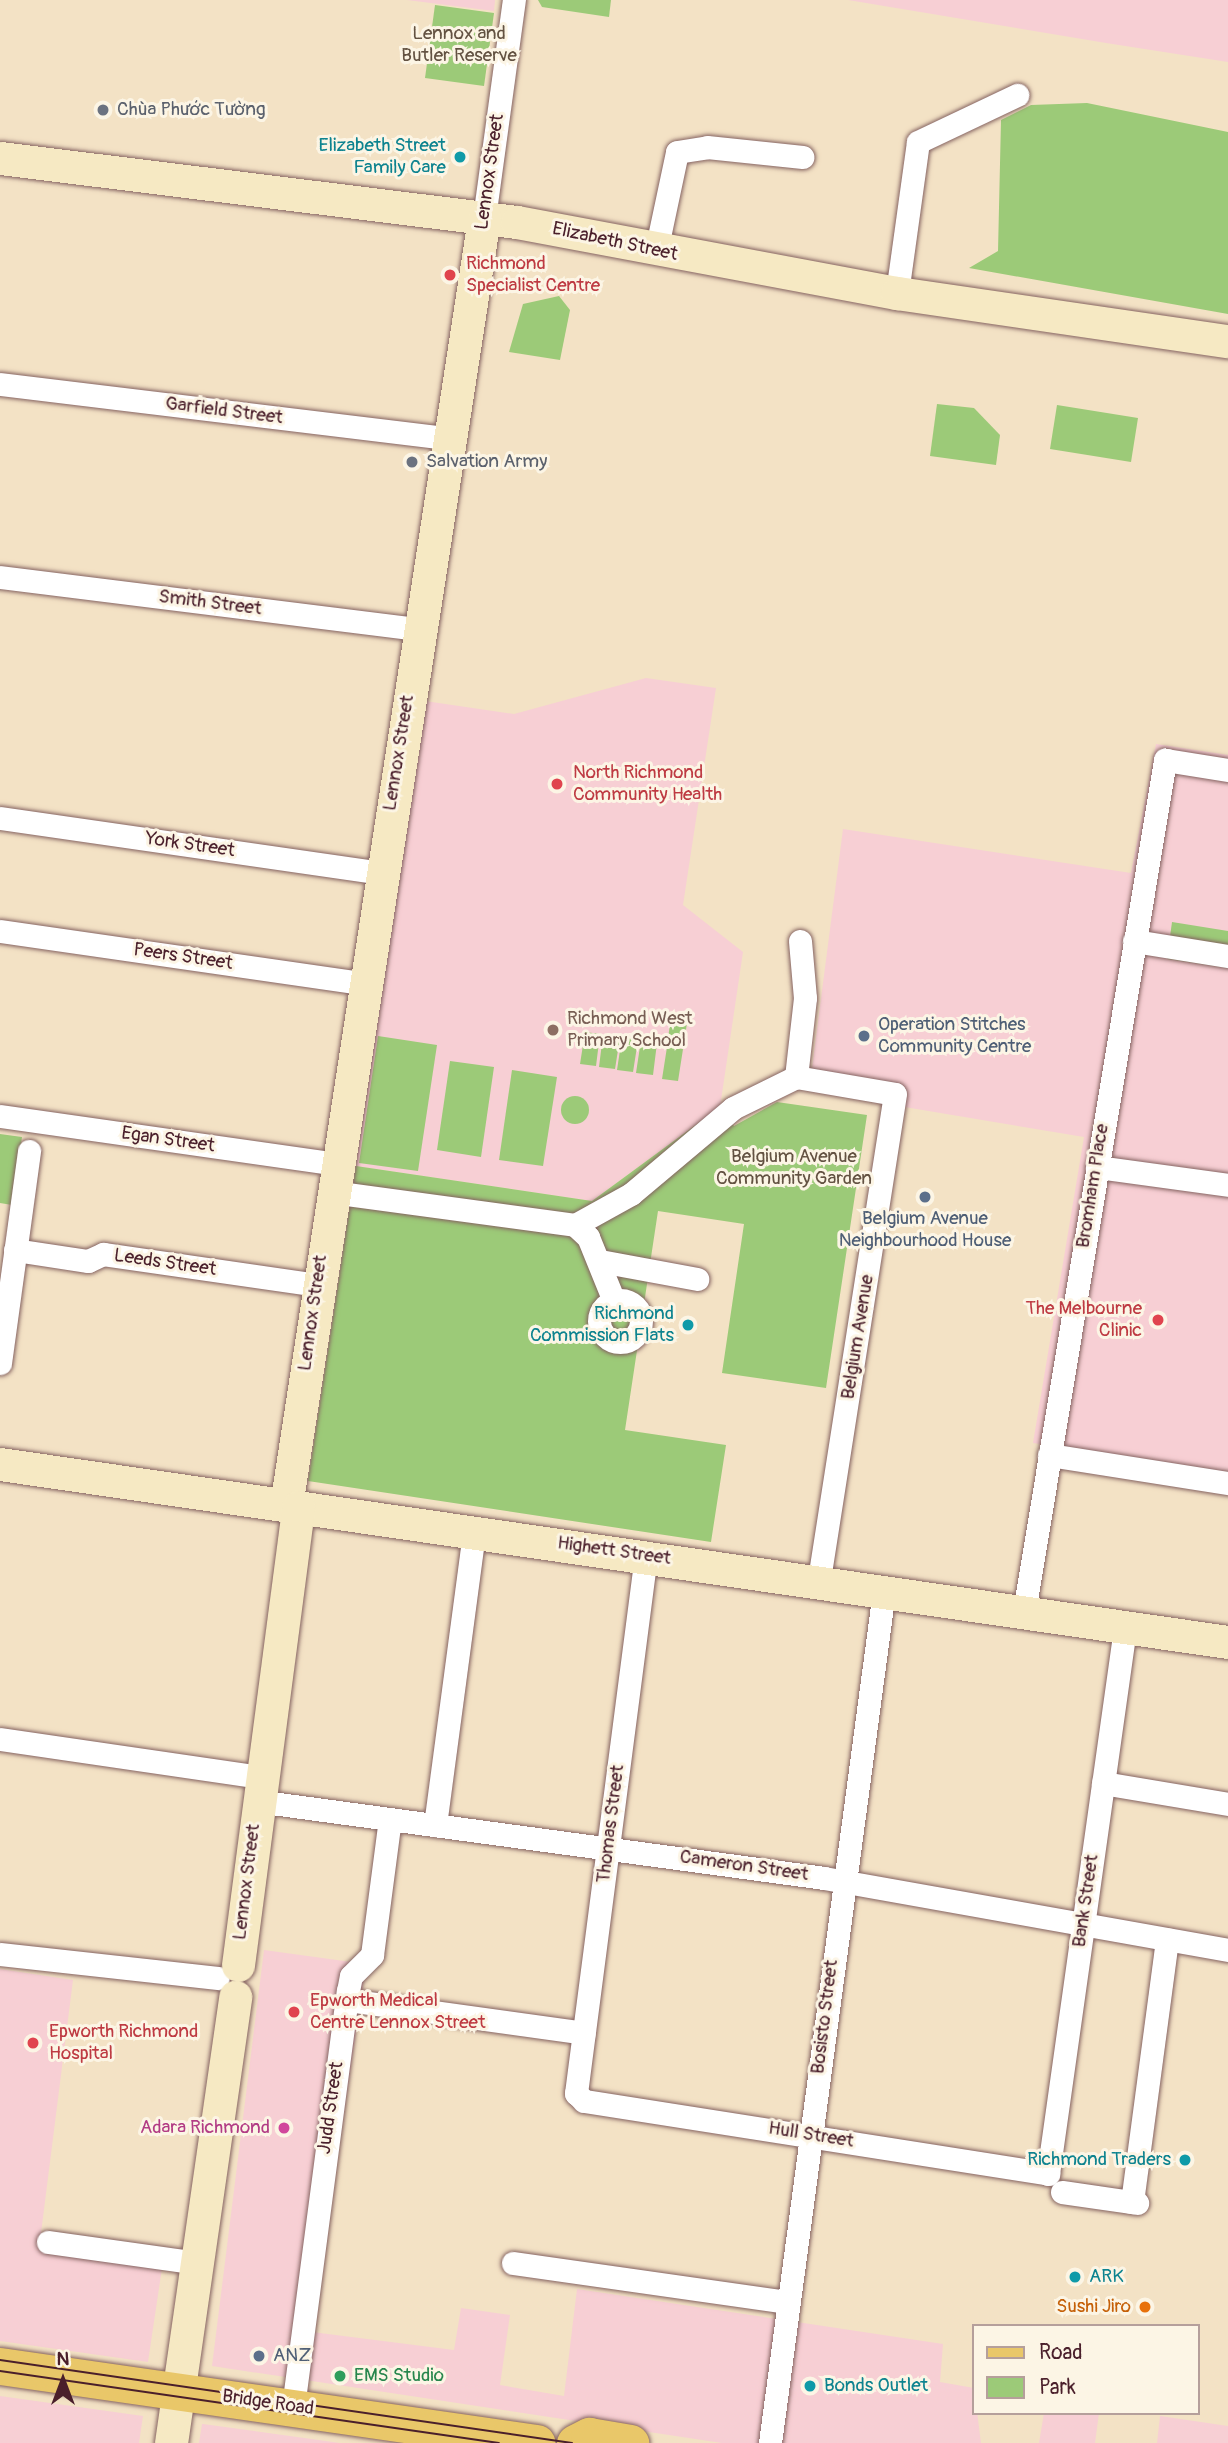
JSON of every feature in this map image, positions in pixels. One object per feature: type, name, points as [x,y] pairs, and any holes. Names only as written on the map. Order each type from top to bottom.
[{"type":"main road","points":[[0,2351],[23,2354],[38,2371],[18,2383],[0,2381]]},
{"type":"main road","name":"Bridge Road","points":[[0,2366],[536,2443]]},
{"type":"main road","points":[[575,2443],[589,2437],[630,2443]]},
{"type":"street","name":"Lennox Street","points":[[171,2443],[197,2263],[230,1980],[259,1789],[292,1507],[297,1430],[317,1285],[484,218],[514,0]]},
{"type":"street","points":[[897,293],[918,142],[1017,95]]},
{"type":"street","points":[[656,251],[677,152],[707,147],[802,157]]},
{"type":"street","name":"Elizabeth Street","points":[[0,158],[484,218],[897,293],[1228,341]]},
{"type":"street","name":"Garfield Street","points":[[0,384],[448,438]]},
{"type":"street","name":"Smith Street","points":[[0,576],[419,629]]},
{"type":"street","name":"Bromham Place","points":[[1024,1612],[1165,760],[1228,770]]},
{"type":"street","name":"York Street","points":[[0,818],[380,873]]},
{"type":"street","name":"Peers Street","points":[[0,931],[366,984]]},
{"type":"street","points":[[614,1301],[600,1261],[575,1225],[631,1194],[733,1108],[796,1077],[805,998],[800,941]]},
{"type":"street","points":[[1134,941],[1228,957]]},
{"type":"street","name":"Belgium Avenue","points":[[796,1077],[895,1094],[819,1580]]},
{"type":"street","name":"Egan Street","points":[[0,1116],[575,1225]]},
{"type":"street","points":[[0,1363],[5,1284],[15,1250],[29,1151]]},
{"type":"street","points":[[1097,1167],[1228,1185]]},
{"type":"street","name":"Leeds Street","points":[[15,1250],[88,1261],[103,1254],[317,1285]]},
{"type":"street","points":[[600,1261],[697,1279]]},
{"type":"street","points":[[1049,1455],[1228,1483]]},
{"type":"street","name":"Highett Street","points":[[0,1464],[819,1580],[1228,1642]]},
{"type":"street","points":[[435,1825],[474,1531]]},
{"type":"street","name":"Thomas Street","points":[[576,2093],[646,1555]]},
{"type":"street","name":"Bosisto Street","points":[[770,2443],[843,1881],[884,1591]]},
{"type":"street","name":"Bank Street","points":[[1048,2174],[1125,1628]]},
{"type":"street","name":"Cameron Street","points":[[0,1739],[259,1789],[390,1819],[1028,1909],[1083,1925],[1228,1950]]},
{"type":"street","points":[[1103,1783],[1228,1804]]},
{"type":"street","name":"Judd Street","points":[[293,2406],[347,2000],[351,1976],[372,1955],[390,1819]]},
{"type":"street","points":[[1062,2192],[1134,2203],[1167,1939]]},
{"type":"street","points":[[0,1954],[230,1980]]},
{"type":"street","points":[[347,2000],[584,2033]]},
{"type":"street","name":"Hull Street","points":[[576,2093],[584,2101],[810,2134],[1048,2174]]},
{"type":"street","points":[[48,2242],[197,2263]]},
{"type":"street","points":[[513,2263],[787,2302]]},
{"type":"shaded area","points":[[407,0],[495,0],[494,11]]},
{"type":"shaded area","points":[[848,0],[1228,0],[1228,62],[1106,43]]},
{"type":"shaded area","name":"Richmond West Primary School","points":[[646,678],[716,688],[683,905],[743,952],[720,1107],[592,1201],[356,1166],[425,701],[514,714]]},
{"type":"shaded area","points":[[1156,744],[1228,755],[1228,1473],[1033,1443],[1084,1137],[809,1091],[843,829],[1131,873]]},
{"type":"shaded area","points":[[264,1950],[366,1964],[312,2332],[454,2350],[461,2308],[510,2315],[500,2385],[564,2396],[577,2289],[943,2344],[940,2382],[972,2388],[972,2415],[977,2415],[981,2443],[722,2443],[212,2366]]},
{"type":"shaded area","points":[[0,1969],[73,1980],[41,2233],[165,2248],[148,2362],[0,2341]]},
{"type":"shaded area","points":[[0,2396],[143,2416],[139,2443],[0,2443]]},
{"type":"shaded area","points":[[1044,2415],[1099,2415],[1095,2443],[1039,2443]]},
{"type":"shaded area","points":[[1160,2416],[1228,2426],[1228,2443],[1157,2443]]},
{"type":"shaded area","points":[[203,2424],[340,2443],[199,2443]]},
{"type":"green space","points":[[538,0],[611,0],[609,17],[542,7]]},
{"type":"green space","name":"Lennox and Butler Reserve","points":[[435,5],[494,13],[484,86],[425,78]]},
{"type":"green space","points":[[1087,103],[1228,132],[1228,314],[969,268],[998,251],[1001,120],[1031,105]]},
{"type":"green space","points":[[559,296],[570,310],[560,360],[509,352],[523,304]]},
{"type":"green space","points":[[937,404],[974,408],[1000,435],[996,465],[930,456]]},
{"type":"green space","points":[[1057,405],[1138,418],[1131,462],[1050,449]]},
{"type":"green space","points":[[1172,922],[1228,931],[1228,968],[1167,959]]},
{"type":"green space","points":[[672,1012],[688,1014],[684,1046],[667,1044]]},
{"type":"green space","points":[[585,1032],[600,1034],[596,1066],[580,1064]]},
{"type":"green space","points":[[603,1035],[620,1037],[615,1069],[599,1067]]},
{"type":"green space","points":[[378,1036],[437,1045],[418,1171],[359,1163]]},
{"type":"green space","points":[[622,1037],[638,1040],[633,1072],[617,1070]]},
{"type":"green space","points":[[641,1040],[657,1043],[653,1075],[636,1073]]},
{"type":"green space","points":[[667,1047],[683,1049],[678,1081],[662,1079]]},
{"type":"green space","points":[[450,1061],[494,1067],[481,1157],[437,1150]]},
{"type":"green space","points":[[512,1070],[557,1077],[543,1166],[499,1160]]},
{"type":"green space","points":[[575,1096],[585,1100],[589,1110],[585,1120],[575,1124],[565,1120],[561,1110],[565,1100]]},
{"type":"green space","name":"Belgium Avenue Community Garden","points":[[777,1102],[867,1115],[826,1388],[722,1373],[744,1224],[658,1211],[625,1430],[726,1445],[711,1542],[308,1481],[356,1166],[592,1201],[720,1107],[734,1126]]},
{"type":"green space","points":[[0,1134],[22,1137],[12,1205],[0,1203]]},
{"type":"tram line","points":[[0,2360],[572,2443]]},
{"type":"tram line","points":[[0,2371],[499,2443]]},
{"type":"place","name":"Chùa Phước Tường","points":[[103,110]]},
{"type":"place","name":"Elizabeth Street Family Care","points":[[460,157]]},
{"type":"place","name":"Richmond Specialist Centre","points":[[450,275]]},
{"type":"place","name":"Salvation Army","points":[[412,462]]},
{"type":"place","name":"North Richmond Community Health","points":[[557,784]]},
{"type":"place","name":"Richmond West Primary School","points":[[553,1030]]},
{"type":"place","name":"Operation Stitches Community Centre","points":[[864,1036]]},
{"type":"place","name":"Belgium Avenue Neighbourhood House","points":[[925,1197]]},
{"type":"place","name":"The Melbourne Clinic","points":[[1158,1320]]},
{"type":"place","name":"Richmond Commission Flats","points":[[688,1325]]},
{"type":"place","name":"Epworth Medical Centre Lennox Street","points":[[294,2012]]},
{"type":"place","name":"Epworth Richmond Hospital","points":[[33,2043]]},
{"type":"place","name":"Adara Richmond","points":[[284,2128]]},
{"type":"place","name":"Richmond Traders","points":[[1185,2160]]},
{"type":"place","name":"ARK","points":[[1075,2277]]},
{"type":"place","name":"Sushi Jiro","points":[[1145,2307]]},
{"type":"place","name":"ANZ","points":[[259,2356]]},
{"type":"place","name":"EMS Studio","points":[[340,2376]]},
{"type":"place","name":"Bonds Outlet","points":[[810,2386]]}]
